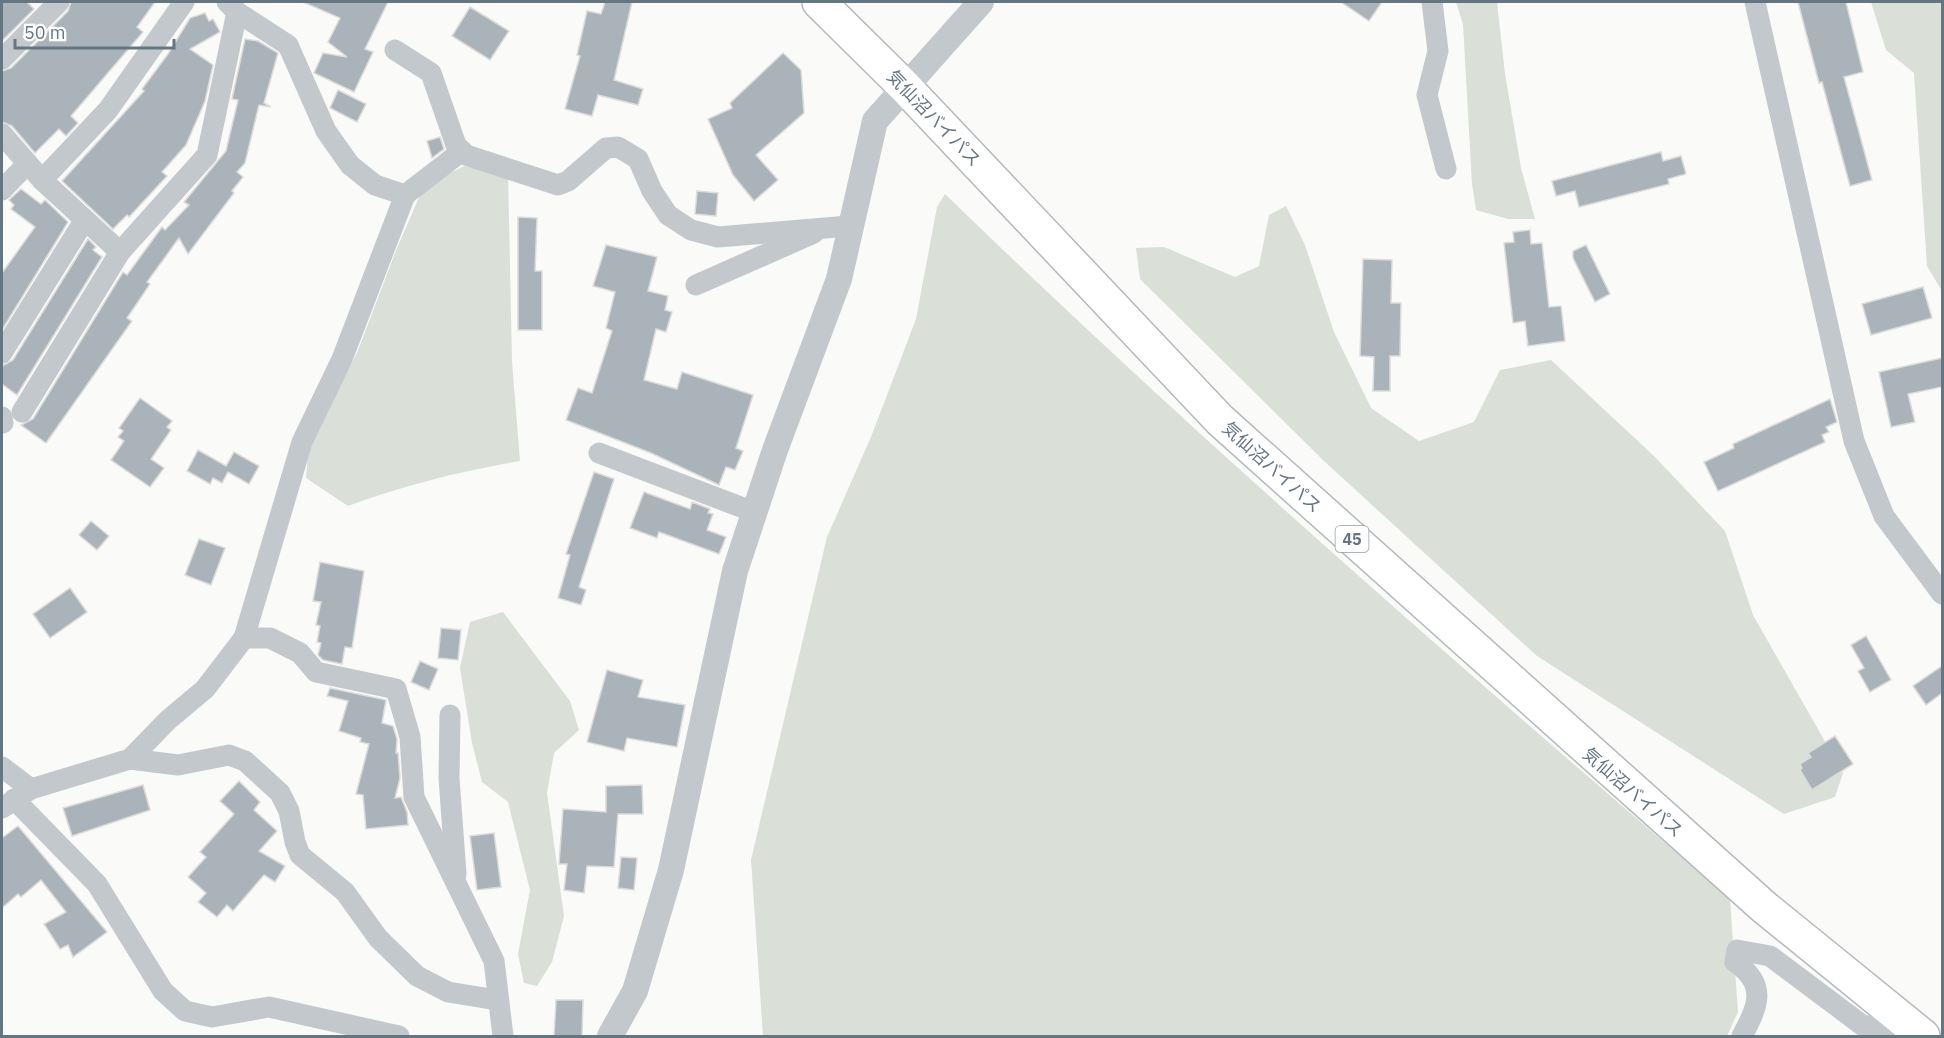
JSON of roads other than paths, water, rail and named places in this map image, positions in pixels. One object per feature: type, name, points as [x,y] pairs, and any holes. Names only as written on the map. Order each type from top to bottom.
[{"type":"highway","name":"気仙沼バイパス","points":[[819,2],[905,87],[1220,420],[1764,907],[1923,1036]]},
{"type":"street","points":[[2,59],[59,2]]},
{"type":"street","points":[[42,180],[108,110],[184,2]]},
{"type":"street","points":[[610,1036],[635,991],[670,870],[735,572],[754,512],[839,279],[838,227],[875,121],[981,2]]},
{"type":"street","points":[[1432,2],[1438,51],[1427,95],[1446,169]]},
{"type":"street","points":[[1755,2],[1854,441],[1884,516],[1942,594]]},
{"type":"street","points":[[22,411],[120,252],[207,155],[231,4],[288,45],[326,131],[350,165],[375,185],[405,195]]},
{"type":"street","points":[[395,50],[431,73],[456,145],[466,155],[558,184],[568,181],[606,148],[618,147],[638,159],[652,191],[668,215],[691,230],[718,237],[838,227]]},
{"type":"street","points":[[2,134],[42,180],[120,252]]},
{"type":"street","points":[[130,759],[168,720],[205,690],[244,638],[302,442],[342,359],[405,195],[462,151]]},
{"type":"street","points":[[2,190],[27,164]]},
{"type":"street","points":[[2,352],[84,221]]},
{"type":"street","points":[[696,285],[838,227]]},
{"type":"street","points":[[599,453],[754,512]]},
{"type":"street","points":[[244,638],[270,638],[300,653],[316,672],[396,689],[410,737],[414,797],[494,961],[503,1036]]},
{"type":"street","points":[[450,716],[449,778],[458,887]]},
{"type":"street","points":[[16,798],[130,759],[178,765],[229,755],[245,761],[280,793],[290,811],[295,842],[300,855],[345,892],[378,938],[417,976],[448,992],[497,1000]]},
{"type":"street","points":[[2,767],[16,798],[97,884],[163,991],[185,1011],[212,1017],[269,1007],[399,1036]]},
{"type":"street","points":[[1742,1036],[1756,1006],[1757,988],[1750,972],[1735,962],[1737,950],[1770,956],[1862,1025],[1923,1036]]}]
